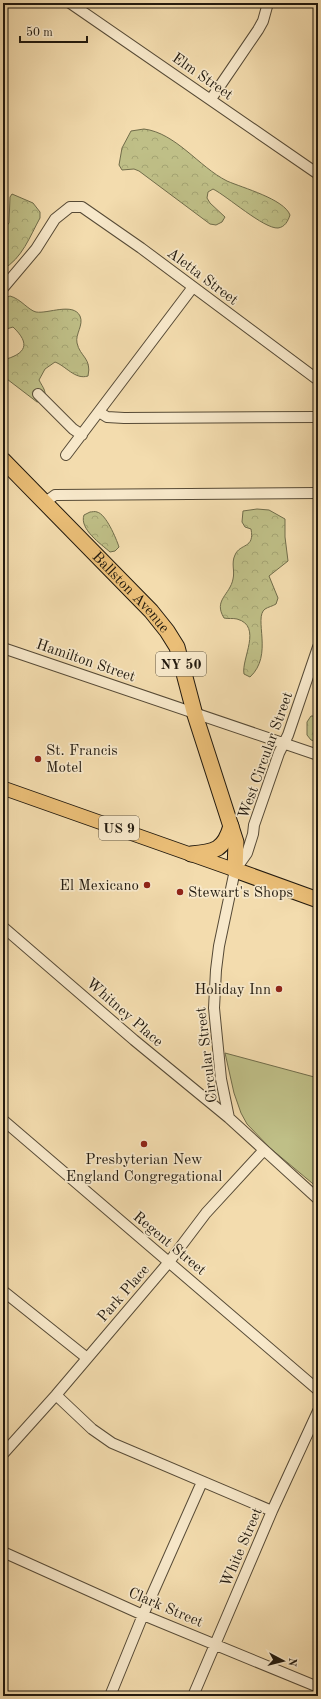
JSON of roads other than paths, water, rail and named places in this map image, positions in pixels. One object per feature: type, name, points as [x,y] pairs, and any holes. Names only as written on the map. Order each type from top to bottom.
[{"type":"highway","name":"Ballston Avenue","points":[[3,460],[151,611],[167,631],[177,647],[195,714],[236,842],[235,870]]},
{"type":"highway","points":[[191,854],[206,853],[218,849],[227,840],[231,826]]},
{"type":"highway","name":"US 9","points":[[235,870],[318,900]]},
{"type":"main road","name":"US 9","points":[[3,788],[235,870]]},
{"type":"street","name":"Elm Street","points":[[70,3],[318,174]]},
{"type":"street","points":[[210,99],[258,30],[263,21],[268,3]]},
{"type":"street","name":"Aletta Street","points":[[3,288],[36,249],[55,219],[66,209],[76,206],[88,210],[318,380]]},
{"type":"street","points":[[66,455],[193,287]]},
{"type":"street","points":[[38,394],[73,429],[82,435]]},
{"type":"street","points":[[99,412],[107,417],[124,418],[318,417]]},
{"type":"street","points":[[44,503],[55,495],[318,493]]},
{"type":"street","name":"West Circular Street","points":[[235,870],[247,853],[254,834],[254,825],[279,753],[288,735],[318,647]]},
{"type":"street","name":"Hamilton Street","points":[[3,648],[284,745],[318,755]]},
{"type":"street","name":"Circular Street","points":[[235,870],[219,946],[214,1008],[221,1079],[229,1118],[318,1199]]},
{"type":"street","name":"Whitney Place","points":[[3,927],[134,1040],[229,1118]]},
{"type":"street","name":"Regent Street","points":[[3,1120],[318,1390]]},
{"type":"street","name":"Park Place","points":[[3,1454],[56,1395],[169,1262],[197,1222],[264,1150]]},
{"type":"street","points":[[3,1290],[87,1358]]},
{"type":"street","points":[[56,1395],[92,1429],[112,1443],[272,1511]]},
{"type":"street","name":"White Street","points":[[193,1696],[272,1511],[318,1411]]},
{"type":"street","points":[[110,1696],[143,1615],[202,1482]]},
{"type":"street","name":"Clark Street","points":[[3,1552],[143,1615],[318,1687]]},
{"type":"place","name":"St. Francis Motel","points":[[38,759]]},
{"type":"place","name":"El Mexicano","points":[[147,885]]},
{"type":"place","name":"Stewart's Shops","points":[[180,892]]},
{"type":"place","name":"Holiday Inn","points":[[279,989]]},
{"type":"place","name":"Presbyterian New England Congregational","points":[[144,1144]]}]
